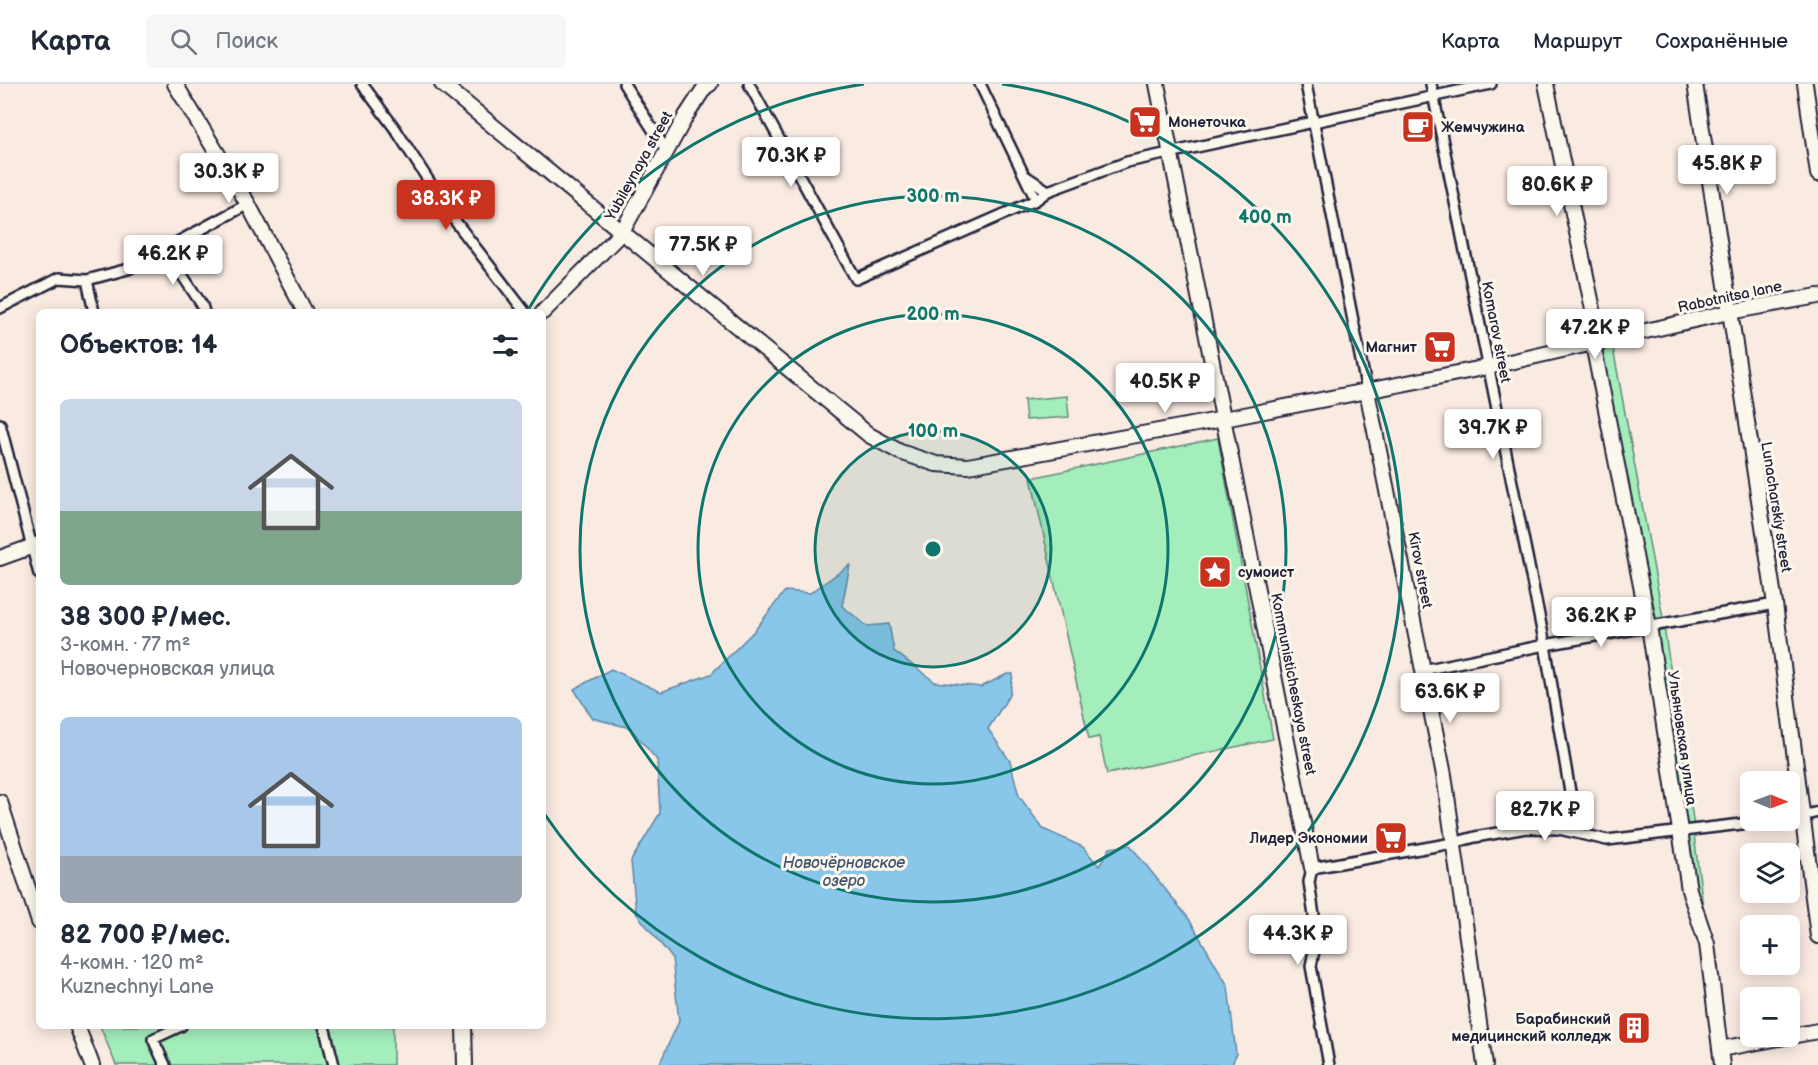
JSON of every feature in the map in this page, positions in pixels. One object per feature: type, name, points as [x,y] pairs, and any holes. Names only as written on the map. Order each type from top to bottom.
[{"type":"street","points":[[175,84],[248,204],[303,309]]},
{"type":"street","points":[[362,84],[396,130],[452,218],[523,309]]},
{"type":"street","name":"Rabotnitsa lane","points":[[442,84],[869,435],[900,452],[936,464],[968,466],[1224,419],[1488,368],[1729,312],[1818,296]]},
{"type":"street","points":[[624,84],[667,152]]},
{"type":"street","name":"Yubileynaya street","points":[[546,309],[622,232],[686,116],[705,87],[710,84]]},
{"type":"street","points":[[749,84],[856,279],[1036,200],[1048,191],[1126,162],[1491,84]]},
{"type":"street","points":[[980,84],[1036,200]]},
{"type":"street","name":"Kommunisticheskaya street","points":[[1157,84],[1312,868]]},
{"type":"street","name":"Kirov street","points":[[1306,84],[1444,775],[1485,1065]]},
{"type":"street","name":"Komarov street","points":[[1431,84],[1545,645],[1576,833]]},
{"type":"street","name":"Ульяновская улица","points":[[1546,84],[1648,626],[1689,890],[1707,944],[1722,1065]]},
{"type":"street","name":"Lunacharskiy street","points":[[1695,84],[1775,604],[1791,771]]},
{"type":"street","points":[[1805,84],[1818,174]]},
{"type":"street","points":[[1022,174],[1048,191]]},
{"type":"street","points":[[0,308],[59,278],[87,280],[128,269],[248,204]]},
{"type":"street","points":[[165,249],[203,309]]},
{"type":"street","points":[[87,280],[93,309]]},
{"type":"street","points":[[0,424],[36,545],[0,558]]},
{"type":"street","points":[[1423,670],[1545,645],[1775,604]]},
{"type":"street","points":[[0,802],[36,913]]},
{"type":"street","points":[[1800,817],[1818,812]]},
{"type":"street","points":[[1329,1065],[1311,966],[1317,936],[1309,882],[1312,868],[1526,828],[1560,829],[1607,840],[1740,824]]},
{"type":"street","name":"Lunacharskiy street","points":[[1798,831],[1818,936]]},
{"type":"street","points":[[78,1029],[92,1065]]},
{"type":"street","points":[[165,1065],[153,1039],[175,1029]]},
{"type":"street","points":[[325,1029],[331,1064]]},
{"type":"street","points":[[464,1029],[465,1065]]},
{"type":"street","points":[[1720,1049],[1818,1031]]},
{"type":"green space","points":[[1613,348],[1663,618],[1651,619],[1597,351]]},
{"type":"green space","points":[[1067,396],[1069,417],[1026,420],[1024,400]]},
{"type":"green space","points":[[1218,438],[1273,739],[1107,774],[1099,737],[1089,739],[1031,478]]},
{"type":"green space","points":[[1664,627],[1694,826],[1681,827],[1651,629]]},
{"type":"green space","points":[[1694,834],[1705,923],[1692,890],[1683,836]]},
{"type":"green space","points":[[101,1029],[393,1029],[393,1065],[116,1065]]},
{"type":"water","name":"Новочёрновское озеро","points":[[850,565],[842,606],[867,626],[889,624],[894,651],[935,682],[981,687],[1007,674],[1013,674],[1010,694],[988,729],[1010,761],[1019,796],[1043,829],[1083,847],[1099,866],[1110,848],[1130,845],[1189,919],[1228,986],[1236,1054],[1232,1065],[659,1065],[679,1021],[672,958],[636,913],[631,861],[660,813],[657,760],[630,728],[592,718],[574,689],[611,669],[661,692],[711,674],[755,630],[785,591],[810,593]]},
{"type":"place","name":"Монеточка","points":[[1145,122]]},
{"type":"place","name":"Жемчужина","points":[[1418,127]]},
{"type":"place","name":"Магнит","points":[[1440,347]]},
{"type":"place","name":"сумоист","points":[[1215,572]]},
{"type":"place","name":"Лидер Экономии","points":[[1391,838]]},
{"type":"place","name":"Барабинский медицинский колледж","points":[[1634,1028]]}]
